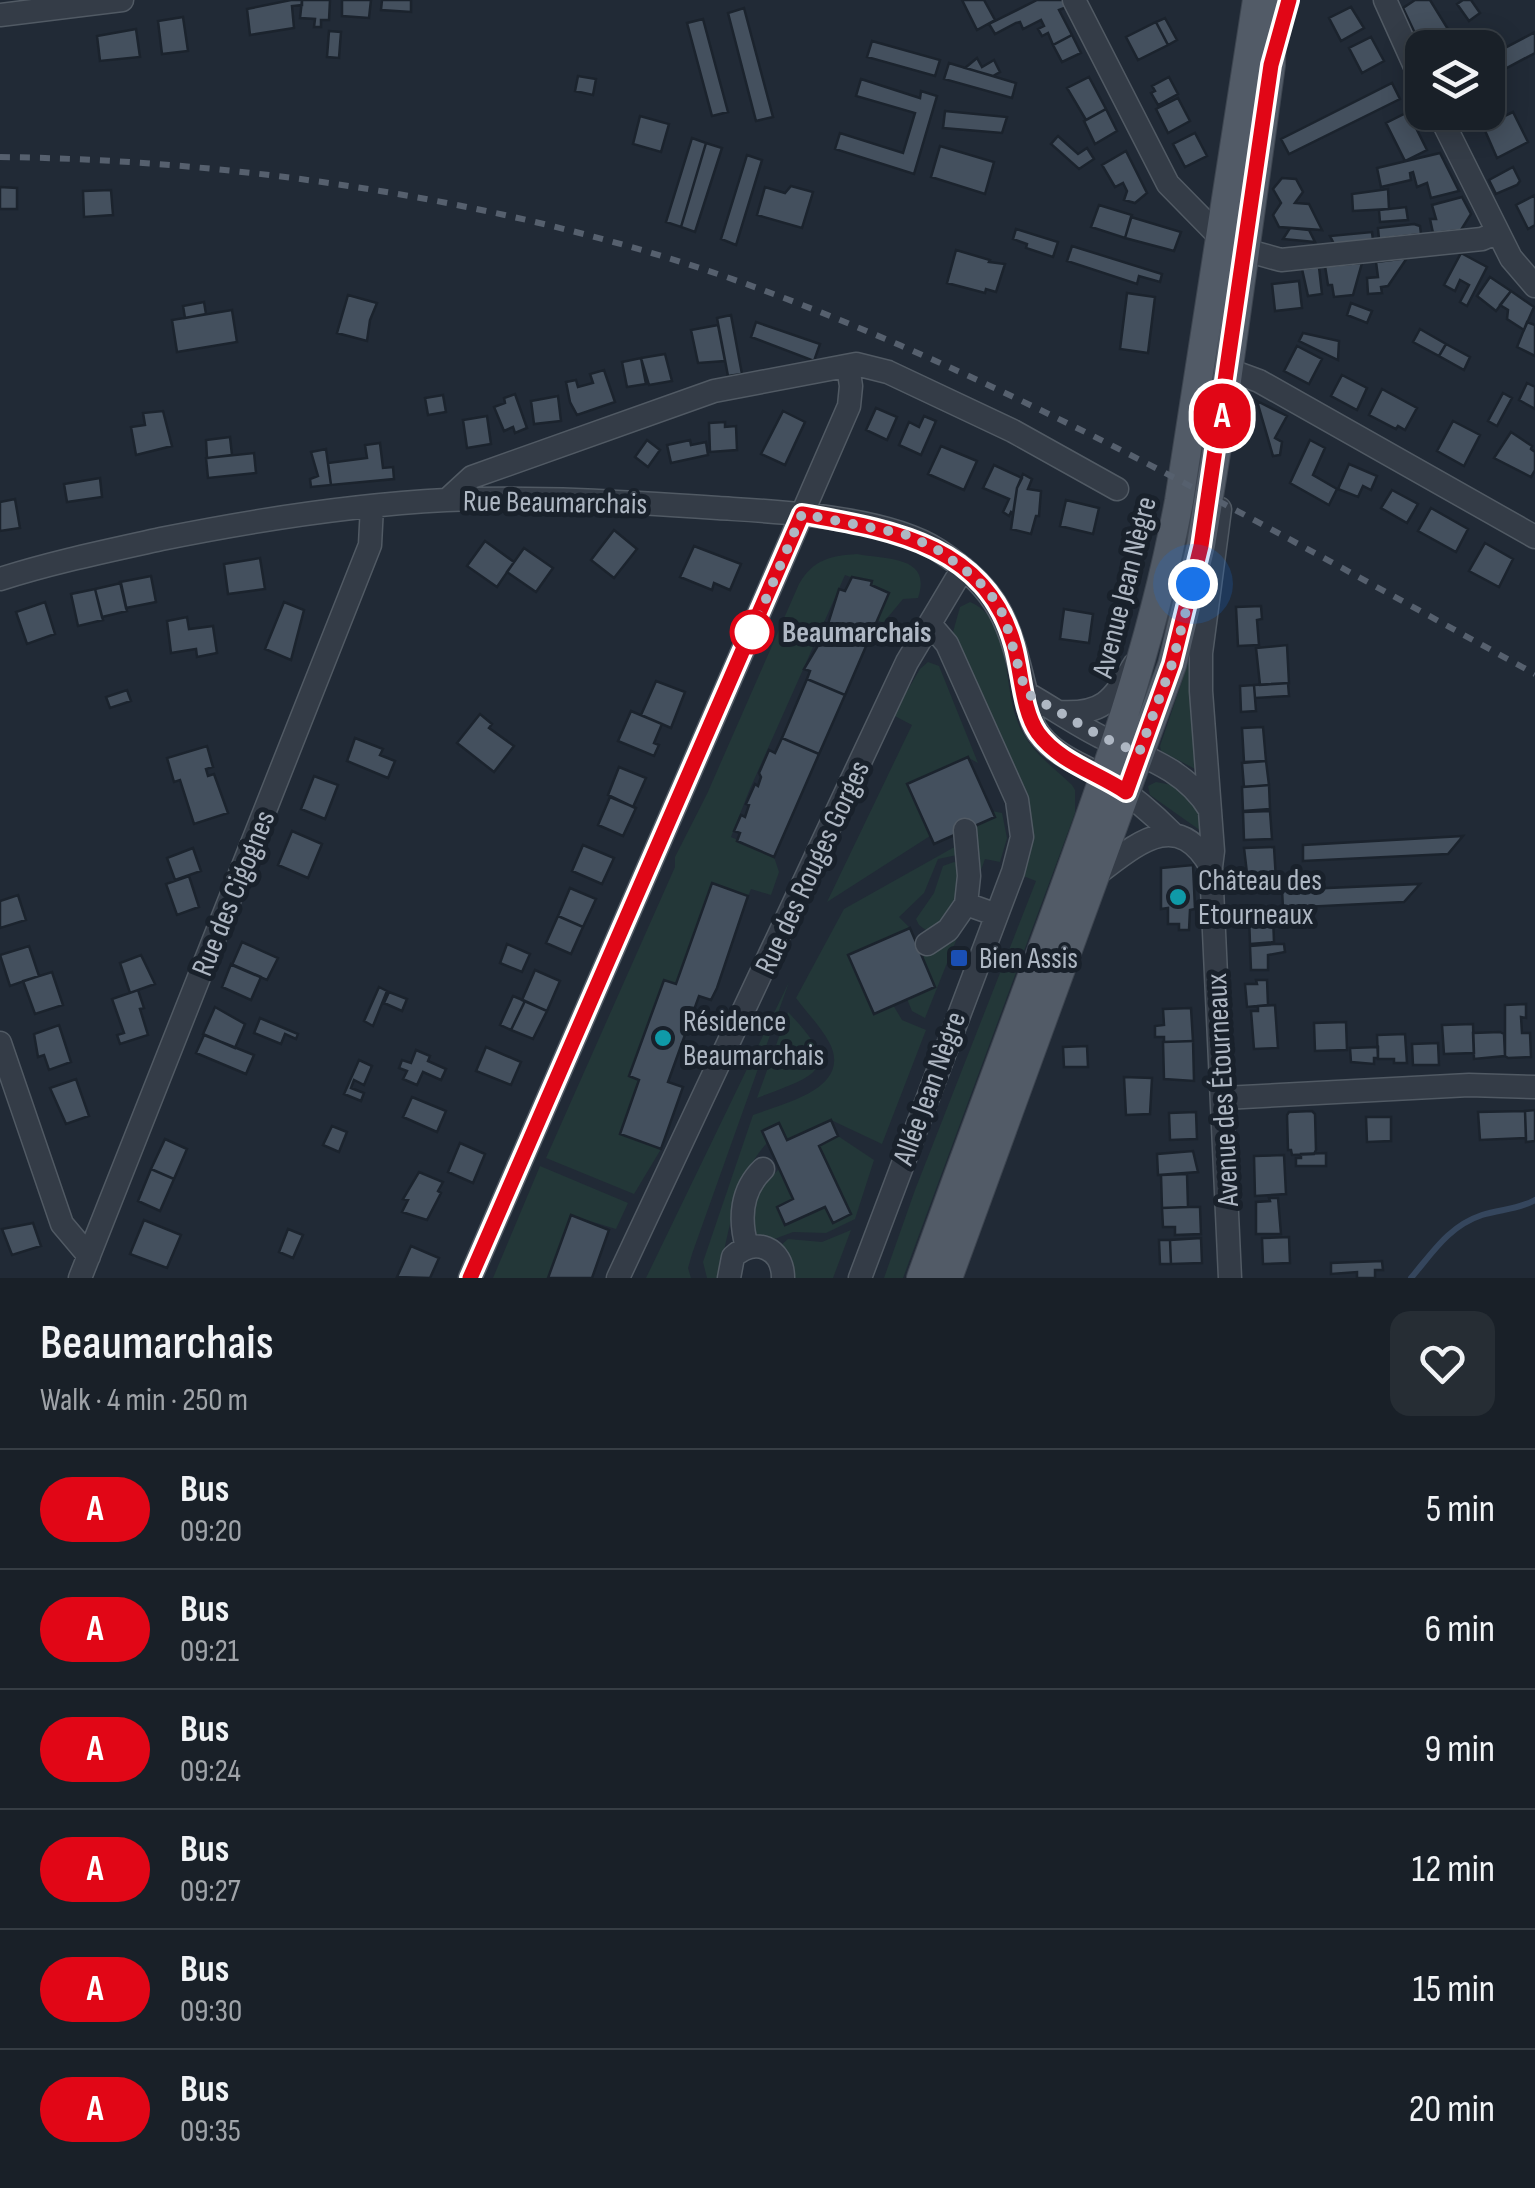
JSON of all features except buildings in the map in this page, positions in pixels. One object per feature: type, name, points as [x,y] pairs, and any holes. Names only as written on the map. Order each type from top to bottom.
[{"type":"main road","name":"Avenue Jean Nègre","points":[[1127,748],[1172,664],[1188,606],[1221,424],[1229,370],[1233,244],[1257,0]]},
{"type":"main road","name":"Avenue Jean Nègre","points":[[1271,65],[1274,0]]},
{"type":"main road","name":"Avenue Jean Nègre","points":[[920,1278],[1127,748],[1271,65],[1289,0]]},
{"type":"main road","name":"Avenue Jean Nègre","points":[[948,1278],[1096,874],[1115,785]]},
{"type":"street","points":[[0,15],[122,0]]},
{"type":"street","points":[[1074,0],[1168,184],[1233,244],[1280,260],[1482,240],[1498,232]]},
{"type":"street","points":[[1384,4],[1405,47]]},
{"type":"street","points":[[1447,130],[1511,258],[1535,286]]},
{"type":"street","points":[[470,1278],[849,406],[848,366]]},
{"type":"street","points":[[447,500],[472,477],[545,476],[714,391],[848,366],[870,366],[888,372],[1013,431],[1117,488]]},
{"type":"street","points":[[1229,370],[1259,381],[1535,538]]},
{"type":"street","name":"Avenue des Étourneaux","points":[[1221,424],[1224,477],[1201,653],[1201,691],[1210,810],[1230,1278]]},
{"type":"street","name":"Rue Beaumarchais","points":[[0,580],[94,553],[189,534],[372,506],[447,500],[545,476],[802,514],[904,534],[935,548],[988,590],[1004,616],[1030,719],[1040,736],[1066,759],[1115,785],[1172,833],[1190,840],[1211,866]]},
{"type":"street","name":"Rue des Cigognes","points":[[80,1278],[370,545],[372,506]]},
{"type":"street","name":"Rue des Rouges Gorges","points":[[618,1278],[908,662],[963,568]]},
{"type":"street","name":"Allée Jean Nègre","points":[[860,1278],[1013,872],[1022,837],[1017,800],[949,649],[930,624]]},
{"type":"street","points":[[1055,712],[1084,714],[1100,707],[1119,689],[1147,644]]},
{"type":"street","points":[[1026,693],[1193,785],[1210,810]]},
{"type":"street","points":[[927,944],[948,930],[966,904],[969,876],[965,830]]},
{"type":"street","points":[[1096,874],[1145,841],[1172,833]]},
{"type":"street","points":[[966,904],[994,914]]},
{"type":"street","points":[[0,1043],[62,1224],[89,1256]]},
{"type":"street","points":[[1224,1098],[1469,1086],[1535,1087]]},
{"type":"street","points":[[747,1247],[742,1216],[746,1194],[764,1169]]},
{"type":"street","points":[[729,1278],[734,1257],[747,1247],[756,1246],[772,1251],[783,1266],[783,1278]]},
{"type":"green space","points":[[857,554],[894,559],[913,567],[921,584],[918,598],[903,599],[883,623],[877,620],[871,581],[845,575],[731,837],[774,857],[779,872],[771,895],[751,889],[748,896],[712,884],[676,984],[663,981],[629,1075],[639,1080],[620,1134],[661,1149],[634,1194],[546,1158],[675,867],[675,857],[707,794],[799,584],[824,560]]},
{"type":"green space","points":[[970,602],[984,610],[1000,637],[1021,730],[1040,756],[1072,785],[1075,813],[903,1278],[884,1278],[1036,881],[1021,875],[1032,829],[953,632],[960,607]]},
{"type":"green space","points":[[1191,655],[1199,771],[1161,751],[1160,746]]},
{"type":"green space","points":[[928,662],[939,666],[978,763],[967,757],[907,784],[930,836],[827,902],[912,725],[893,715]]},
{"type":"green space","points":[[1156,782],[1182,787],[1201,809],[1201,831],[1150,795],[1148,786]]},
{"type":"green space","points":[[992,811],[1002,813],[1007,838],[1000,862],[985,859],[974,889],[973,827],[994,817]]},
{"type":"green space","points":[[958,845],[957,855],[938,859],[924,893],[899,917],[910,928],[848,955],[874,1013],[893,1005],[902,1020],[926,1030],[882,1144],[831,1120],[787,1140],[779,1123],[762,1131],[767,1143],[748,1171],[736,1204],[719,1272],[722,1278],[707,1278],[703,1262],[753,1115],[811,1092],[831,1073],[834,1060],[830,1044],[796,998],[844,909]]},
{"type":"green space","points":[[954,862],[963,865],[956,907],[931,934],[916,919],[934,893],[943,866]]},
{"type":"green space","points":[[963,923],[925,1018],[912,1011],[907,999],[935,987],[922,957],[942,945]]},
{"type":"green space","points":[[789,982],[692,1254],[688,1268],[691,1278],[646,1278]]},
{"type":"green space","points":[[788,1012],[815,1047],[819,1059],[816,1068],[795,1083],[757,1098]]},
{"type":"green space","points":[[838,1136],[874,1160],[855,1219],[826,1233],[793,1232],[764,1243],[752,1236],[756,1199],[779,1169],[793,1199],[777,1207],[785,1225],[825,1207],[833,1222],[851,1214],[819,1146]]},
{"type":"green space","points":[[540,1166],[628,1203],[616,1229],[570,1215],[548,1278],[493,1278]]},
{"type":"green space","points":[[851,1230],[833,1278],[789,1278],[778,1248],[788,1239],[822,1242]]},
{"type":"waterway","points":[[1411,1278],[1460,1226],[1482,1215],[1535,1200]]},
{"type":"railway","points":[[0,157],[94,160],[288,177],[483,210],[671,259],[861,329],[1058,418],[1535,674]]},
{"type":"bus line","name":"A","points":[[470,1278],[802,514],[904,534],[935,548],[963,568],[988,590],[1004,616],[1030,719],[1040,736],[1066,759],[1126,792],[1172,664],[1201,546],[1271,65],[1289,0]]},
{"type":"place","name":"Beaumarchais","points":[[752,632]]},
{"type":"place","name":"Château des Etourneaux","points":[[1178,897]]},
{"type":"place","name":"Bien Assis","points":[[959,958]]},
{"type":"place","name":"Résidence Beaumarchais","points":[[663,1038]]},
{"type":"route","points":[[752,632],[802,514],[904,534],[935,548],[988,590],[1004,616],[1026,693],[1102,737],[1139,753],[1172,664],[1193,584]]}]
